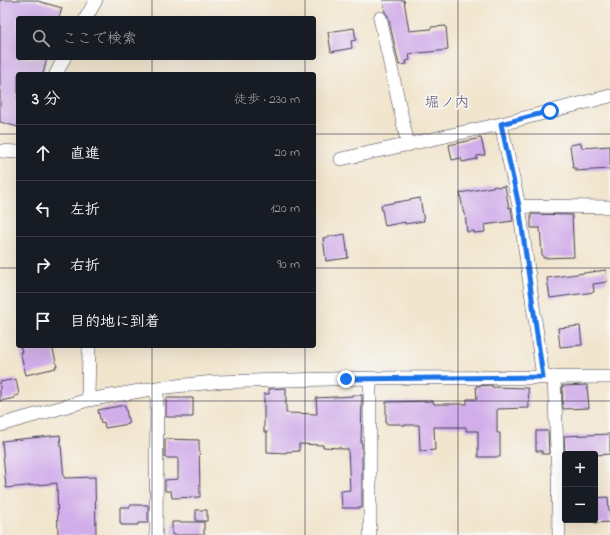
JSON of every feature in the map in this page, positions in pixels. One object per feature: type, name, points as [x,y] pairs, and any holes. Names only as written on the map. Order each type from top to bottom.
[{"type":"street","points":[[87,16],[96,0]]},
{"type":"street","points":[[380,18],[408,145]]},
{"type":"street","points":[[57,72],[63,60]]},
{"type":"street","points":[[341,159],[501,124],[610,96]]},
{"type":"street","points":[[501,124],[519,206],[548,377],[558,474],[558,535]]},
{"type":"street","points":[[0,151],[16,152]]},
{"type":"street","points":[[519,206],[610,207]]},
{"type":"street","points":[[88,348],[88,400]]},
{"type":"street","points":[[0,425],[88,400],[157,388],[214,382],[370,378],[610,377]]},
{"type":"street","points":[[370,378],[370,535]]},
{"type":"street","points":[[156,535],[157,388]]},
{"type":"building","points":[[0,0],[34,0],[62,8],[60,16],[16,16],[16,60],[46,60],[44,72],[16,72],[16,126],[0,122]]},
{"type":"building","points":[[383,0],[404,0],[409,31],[446,26],[448,50],[409,54],[410,60],[406,61],[407,64],[399,65]]},
{"type":"building","points":[[354,28],[356,40],[351,41],[352,48],[331,52],[328,32]]},
{"type":"building","points":[[481,138],[485,155],[477,156],[477,159],[462,162],[461,158],[452,160],[449,145]]},
{"type":"building","points":[[581,143],[582,148],[610,146],[610,169],[576,171],[576,168],[573,168],[570,145]]},
{"type":"building","points":[[497,186],[505,186],[513,221],[484,225],[485,232],[467,232],[465,213],[464,214],[460,193]]},
{"type":"building","points":[[420,198],[424,221],[405,224],[405,222],[385,226],[381,205]]},
{"type":"building","points":[[531,214],[572,215],[574,257],[543,258],[540,228],[531,228]]},
{"type":"building","points":[[345,234],[348,258],[326,261],[323,238]]},
{"type":"building","points":[[606,270],[607,282],[593,284],[594,292],[550,298],[547,278]]},
{"type":"building","points":[[580,326],[582,345],[560,347],[558,328]]},
{"type":"building","points":[[21,348],[52,348],[57,366],[55,366],[56,368],[26,375],[20,352],[22,352]]},
{"type":"building","points":[[16,379],[19,395],[14,396],[15,398],[0,401],[0,382]]},
{"type":"building","points":[[492,385],[492,387],[528,388],[529,408],[497,409],[497,433],[500,433],[500,457],[478,457],[478,431],[466,431],[466,427],[434,427],[435,450],[420,451],[419,425],[386,424],[386,402],[433,401],[434,404],[467,404],[467,399],[477,399],[476,386]]},
{"type":"building","points":[[587,385],[589,408],[563,409],[562,386]]},
{"type":"building","points":[[286,388],[286,413],[317,414],[316,398],[362,395],[362,508],[342,508],[341,491],[350,490],[348,449],[323,447],[323,445],[299,444],[299,451],[286,453],[267,452],[267,432],[264,432],[264,394],[269,394],[269,389]]},
{"type":"building","points":[[166,398],[193,398],[193,417],[166,417]]},
{"type":"building","points":[[125,405],[129,424],[105,428],[104,422],[101,423],[98,410]]},
{"type":"building","points":[[536,431],[548,431],[549,454],[542,454],[542,451],[536,451]]},
{"type":"building","points":[[610,434],[610,454],[598,455],[598,451],[565,451],[564,436]]},
{"type":"building","points":[[60,435],[64,478],[95,477],[96,535],[58,535],[57,483],[6,488],[2,441]]},
{"type":"building","points":[[165,439],[199,440],[200,497],[172,498],[171,491],[165,491],[165,480],[178,479],[178,458],[165,458]]},
{"type":"building","points":[[608,497],[610,522],[598,523],[598,498]]},
{"type":"building","points":[[130,505],[148,505],[148,523],[138,523],[138,525],[121,525],[120,507],[130,507]]},
{"type":"building","points":[[196,510],[207,510],[207,521],[196,521]]},
{"type":"building","points":[[172,522],[204,522],[204,535],[172,535]]},
{"type":"district","name":"堀ノ内","points":[[447,102]]},
{"type":"route","points":[[346,379],[543,377],[519,206],[501,124],[550,111]]}]
